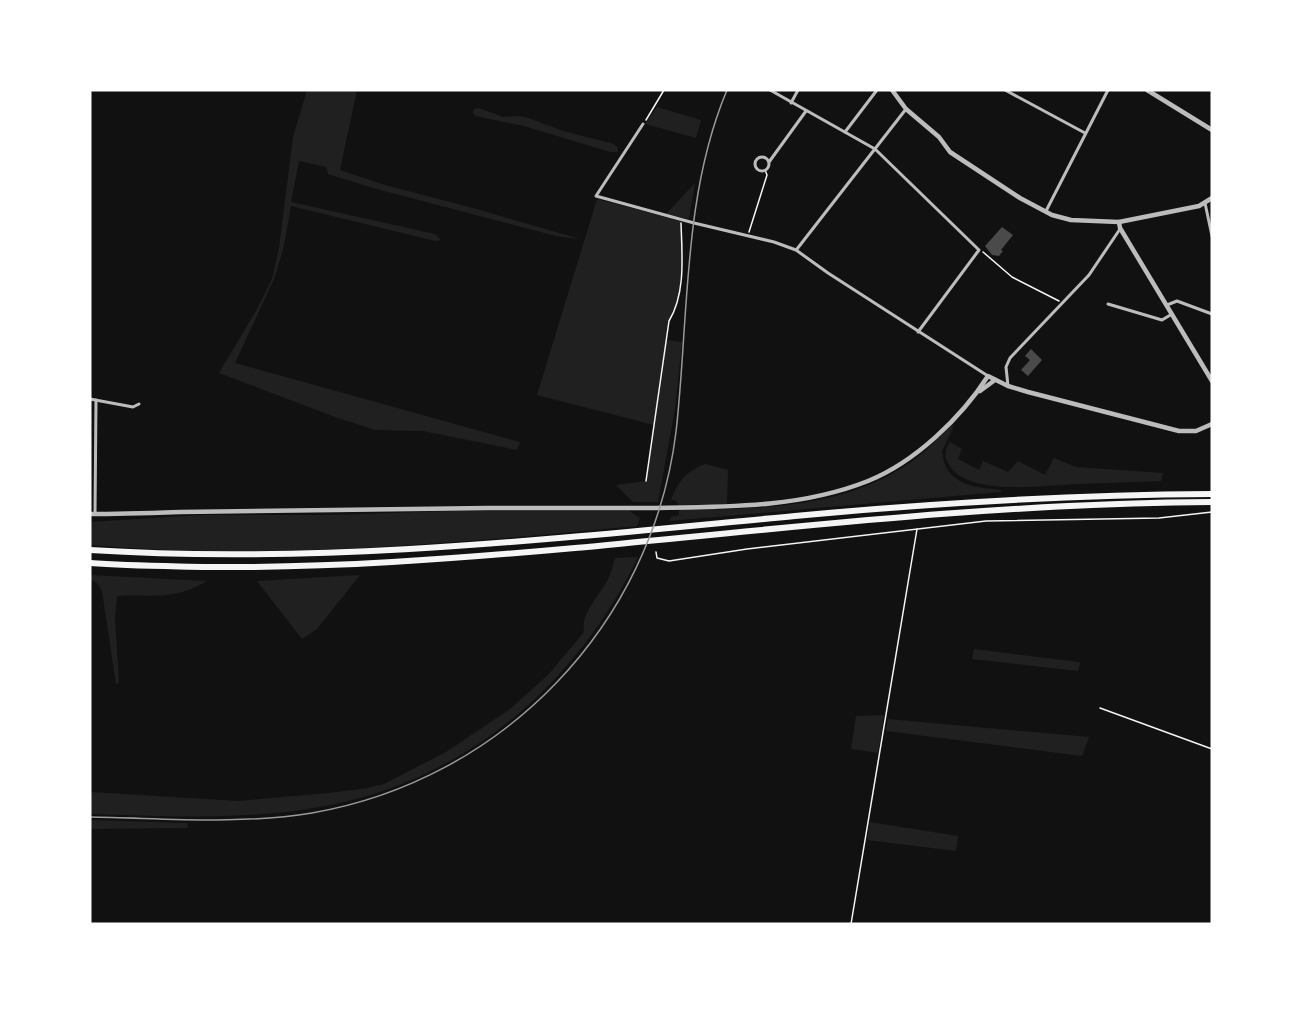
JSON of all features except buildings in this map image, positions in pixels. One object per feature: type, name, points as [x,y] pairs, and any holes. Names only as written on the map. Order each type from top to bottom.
[{"type":"highway","points":[[90,550],[229,555],[326,554],[479,546],[797,516],[960,504],[1052,498],[1212,494]]},
{"type":"highway","points":[[92,563],[224,567],[327,566],[479,557],[908,515],[1109,503],[1212,502]]},
{"type":"street","points":[[770,90],[875,149],[979,250],[918,332]]},
{"type":"street","points":[[791,102],[798,90]]},
{"type":"street","points":[[845,132],[877,90]]},
{"type":"street","points":[[892,90],[906,109],[939,137],[953,154],[1045,213],[1071,220],[1119,222],[1181,210],[1206,203],[1212,198]]},
{"type":"street","points":[[1005,90],[1085,133]]},
{"type":"street","points":[[1045,213],[1108,90]]},
{"type":"street","points":[[1147,90],[1212,130]]},
{"type":"street","points":[[796,250],[906,109]]},
{"type":"street","points":[[769,162],[764,157],[759,157],[755,166],[758,170],[765,170],[769,166],[769,162],[806,111]]},
{"type":"street","points":[[643,124],[596,196],[796,250],[918,332],[1008,386],[1179,431],[1196,431],[1212,424]]},
{"type":"street","points":[[1206,203],[1212,236]]},
{"type":"street","points":[[1119,222],[1120,228],[1212,381]]},
{"type":"street","points":[[1008,386],[1006,367],[1010,358],[1089,275],[1120,228]]},
{"type":"street","points":[[1167,305],[1178,301],[1212,314]]},
{"type":"street","points":[[1108,304],[1162,320],[1172,314]]},
{"type":"street","points":[[977,393],[988,376]]},
{"type":"street","points":[[96,400],[93,514],[395,509],[672,508],[765,505],[817,496],[869,480],[900,465],[921,450],[977,393],[995,380]]},
{"type":"street","points":[[90,399],[134,407],[140,404]]},
{"type":"path","points":[[643,124],[664,90]]},
{"type":"path","points":[[748,236],[767,175],[765,170]]},
{"type":"path","points":[[646,481],[669,321],[677,308],[683,244],[681,219]]},
{"type":"path","points":[[981,251],[1012,277],[1057,299],[1062,304]]},
{"type":"path","points":[[656,552],[657,558],[669,561],[747,549],[986,521],[1159,518],[1212,512]]},
{"type":"path","points":[[851,924],[918,528]]},
{"type":"path","points":[[1100,708],[1212,749]]},
{"type":"shaded area","points":[[307,90],[357,90],[340,170],[385,185],[580,239],[556,236],[373,188],[328,174],[326,167],[299,161],[291,202],[435,234],[441,240],[435,241],[291,206],[283,250],[274,279],[235,363],[520,442],[517,450],[423,431],[375,430],[219,373],[272,279],[279,248],[293,137]]},
{"type":"shaded area","points":[[657,107],[701,120],[696,138],[645,124]]},
{"type":"shaded area","points":[[479,108],[503,117],[529,118],[563,131],[614,144],[618,152],[610,152],[524,126],[475,116],[474,109]]},
{"type":"shaded area","points":[[695,183],[689,219],[666,214]]},
{"type":"shaded area","points":[[597,199],[680,221],[683,244],[681,276],[677,308],[669,321],[667,340],[682,342],[675,409],[658,502],[633,502],[616,485],[646,481],[654,425],[537,395]]},
{"type":"shaded area","points":[[952,425],[953,428],[942,451],[949,471],[962,482],[1001,490],[1001,492],[669,521],[671,517],[679,515],[679,510],[769,507],[829,498],[858,489],[885,478],[911,462]]},
{"type":"shaded area","points":[[950,442],[962,449],[958,459],[979,470],[983,461],[1008,472],[1018,461],[1045,475],[1054,458],[1076,467],[1163,473],[1161,481],[1027,487],[988,485],[971,481],[957,474],[946,458],[946,450]]},
{"type":"shaded area","points":[[705,464],[728,470],[727,504],[679,505],[675,500],[671,500],[676,488],[684,478]]},
{"type":"shaded area","points":[[453,511],[629,511],[640,518],[637,526],[364,548],[227,551],[90,545],[90,522],[202,515],[332,515]]},
{"type":"shaded area","points":[[638,557],[612,605],[580,649],[545,689],[505,725],[461,755],[413,779],[362,797],[308,809],[254,815],[90,814],[90,792],[238,801],[329,793],[384,784],[446,752],[510,709],[548,675],[584,632],[588,610],[606,583],[615,558]]},
{"type":"shaded area","points":[[90,575],[207,581],[184,592],[173,594],[117,596],[115,619],[119,683],[116,684],[102,591],[97,583],[90,579]]},
{"type":"shaded area","points":[[360,575],[317,629],[302,639],[257,581]]},
{"type":"shaded area","points":[[974,649],[1079,662],[1080,664],[1078,671],[972,659]]},
{"type":"shaded area","points":[[884,715],[878,753],[851,749],[856,716]]},
{"type":"shaded area","points":[[888,719],[1089,737],[1082,756],[886,731]]},
{"type":"shaded area","points":[[90,820],[187,823],[188,828],[90,829]]},
{"type":"shaded area","points":[[870,822],[958,836],[956,851],[867,840]]},
{"type":"railway","points":[[90,817],[201,820],[284,817],[312,813],[381,795],[446,767],[505,729],[557,682],[601,629],[636,568],[661,502],[676,432],[695,215],[712,131],[727,90]]}]
